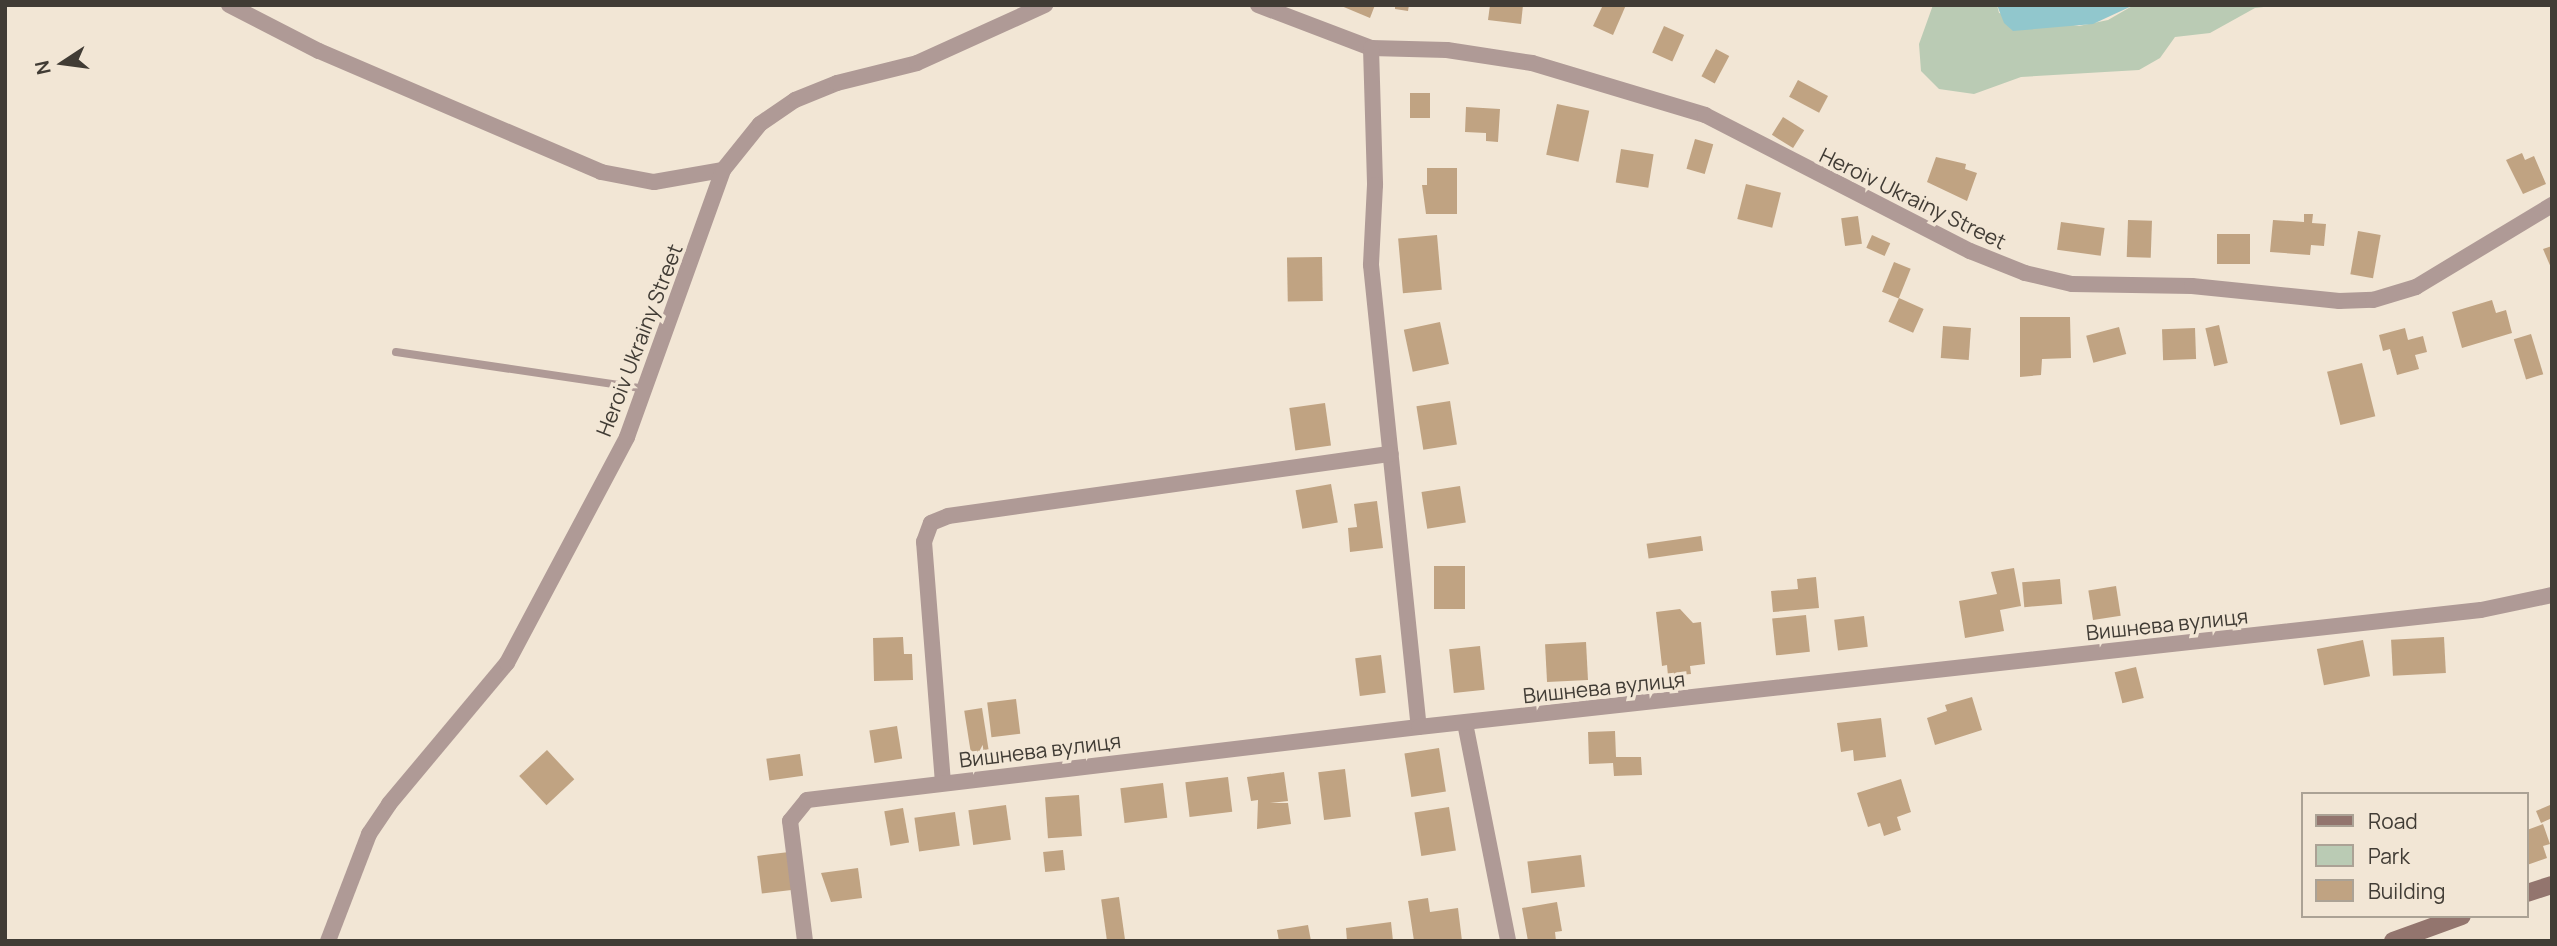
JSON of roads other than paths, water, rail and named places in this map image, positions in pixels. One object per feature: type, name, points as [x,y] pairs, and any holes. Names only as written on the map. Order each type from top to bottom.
[{"type":"street","points":[[229,5],[319,51],[601,172],[654,182],[723,170]]},
{"type":"street","name":"Heroiv Ukrainy Street","points":[[328,941],[369,834],[389,804],[507,663],[627,437],[647,389],[723,170],[760,124],[795,100],[837,83],[917,63],[1045,5]]},
{"type":"street","name":"Heroiv Ukrainy Street","points":[[1258,5],[1371,48],[1447,50],[1532,63],[1705,115],[1970,251],[2025,273],[2072,284],[2192,286],[2339,301],[2374,300],[2416,287],[2552,205]]},
{"type":"street","points":[[1371,48],[1375,186],[1371,265],[1419,727]]},
{"type":"street","points":[[943,783],[924,542],[931,523],[948,516],[1391,454]]},
{"type":"street","name":"Вишнева вулиця","points":[[805,941],[790,821],[795,810],[807,800],[1419,727],[2482,610],[2552,595]]},
{"type":"street","points":[[1465,723],[1508,941]]},
{"type":"street","points":[[2529,892],[2552,885]]},
{"type":"street","points":[[2393,941],[2456,918]]},
{"type":"lane","points":[[396,352],[647,389]]},
{"type":"water","points":[[1997,5],[2134,5],[2093,24],[2013,31],[2004,23]]}]
